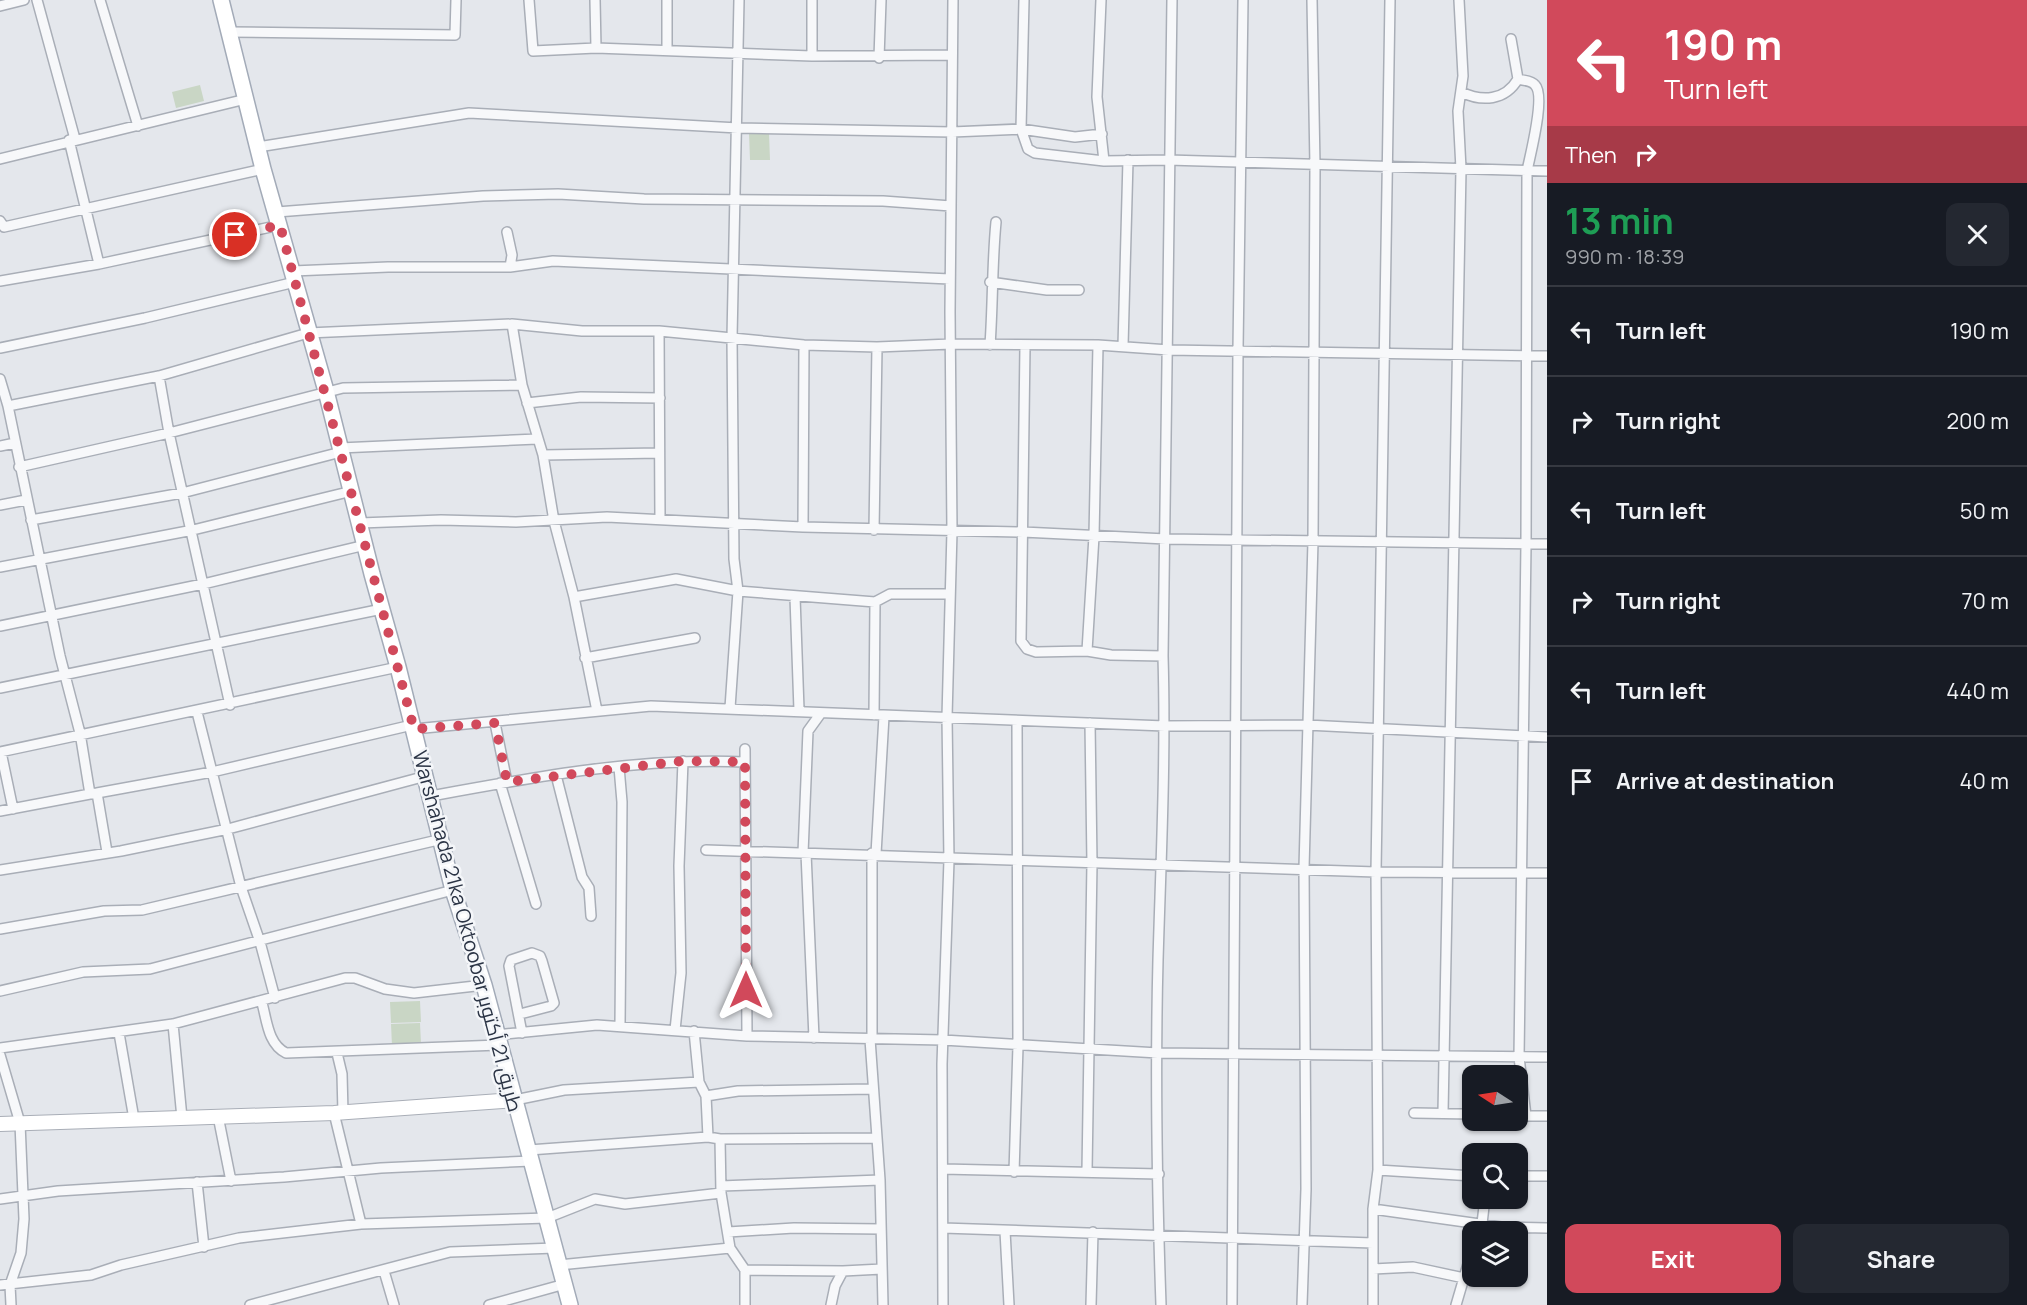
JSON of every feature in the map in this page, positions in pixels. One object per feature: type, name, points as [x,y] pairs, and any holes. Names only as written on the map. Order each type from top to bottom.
[{"type":"main road","name":"Warshahada 21ka Oktoobar طريق 21 أكتوبر","points":[[221,0],[263,169],[326,391],[398,667],[453,890],[483,985],[570,1305]]},
{"type":"street","points":[[0,6],[24,0]]},
{"type":"street","points":[[37,0],[72,139],[99,264]]},
{"type":"street","points":[[100,0],[138,126]]},
{"type":"street","points":[[229,32],[454,35],[456,0]]},
{"type":"street","points":[[529,0],[533,51],[596,48],[879,58],[951,55]]},
{"type":"street","points":[[595,0],[596,48]]},
{"type":"street","points":[[667,0],[667,50]]},
{"type":"street","points":[[730,708],[738,591],[733,523],[732,338],[739,0]]},
{"type":"street","points":[[812,0],[812,56]]},
{"type":"street","points":[[879,58],[881,0]]},
{"type":"street","points":[[943,1305],[943,1040],[949,860],[947,717],[952,531],[950,279],[953,0]]},
{"type":"street","points":[[1024,0],[1021,129],[1028,149],[1035,153],[1104,161],[1168,160],[1547,171]]},
{"type":"street","points":[[1101,0],[1097,97],[1104,161]]},
{"type":"street","points":[[1161,1305],[1158,1234],[1158,1053],[1165,726],[1163,656],[1169,350],[1168,160],[1172,0]]},
{"type":"street","points":[[1232,1305],[1232,1055],[1243,0]]},
{"type":"street","points":[[1302,1305],[1306,1189],[1303,1056],[1304,868],[1312,541],[1315,166],[1312,0]]},
{"type":"street","points":[[1373,1305],[1373,1209],[1378,1170],[1375,1054],[1376,872],[1380,729],[1389,0]]},
{"type":"street","points":[[1443,1113],[1461,169],[1458,111],[1463,76],[1459,0]]},
{"type":"street","points":[[1511,39],[1518,79]]},
{"type":"street","points":[[1461,92],[1470,96],[1493,99],[1501,96],[1518,79]]},
{"type":"street","points":[[1518,79],[1534,83],[1539,90],[1539,115],[1527,171],[1520,1065]]},
{"type":"street","points":[[0,159],[72,139],[138,126],[246,99]]},
{"type":"street","points":[[258,147],[470,113],[738,128],[951,132],[1021,129],[1075,136],[1102,134]]},
{"type":"street","points":[[1123,346],[1128,160]]},
{"type":"street","points":[[0,221],[4,227],[263,169]]},
{"type":"street","points":[[0,280],[99,264],[278,218],[466,197],[558,194],[613,198],[883,201],[951,206]]},
{"type":"street","points":[[990,345],[993,303],[990,282],[996,222]]},
{"type":"street","points":[[507,232],[512,255],[510,267]]},
{"type":"street","points":[[0,348],[145,318],[294,276],[388,267],[510,267],[553,261],[950,279]]},
{"type":"street","points":[[990,282],[1047,290],[1079,290]]},
{"type":"street","points":[[8,406],[159,376],[308,333],[512,324],[582,331],[659,331],[804,345],[877,347],[951,344],[1098,345],[1169,350],[1547,356]]},
{"type":"street","points":[[512,324],[522,384],[543,455],[554,520],[574,597],[597,711]]},
{"type":"street","points":[[659,331],[660,519]]},
{"type":"street","points":[[803,527],[804,345]]},
{"type":"street","points":[[1087,651],[1094,536],[1098,345]]},
{"type":"street","points":[[1025,346],[1021,640],[1027,649],[1036,652],[1087,651],[1112,655],[1163,656]]},
{"type":"street","points":[[874,530],[877,347]]},
{"type":"street","points":[[159,376],[169,433],[193,530],[230,705]]},
{"type":"street","points":[[0,379],[1,389],[8,406],[64,676],[80,733],[107,852]]},
{"type":"street","points":[[19,467],[169,433],[343,388],[522,384]]},
{"type":"street","points":[[527,403],[581,397],[660,398]]},
{"type":"street","points":[[31,520],[182,493],[340,450],[537,439]]},
{"type":"street","points":[[0,446],[15,442]]},
{"type":"street","points":[[543,455],[659,453]]},
{"type":"street","points":[[0,567],[193,530],[352,491]]},
{"type":"street","points":[[0,505],[26,500]]},
{"type":"street","points":[[360,523],[660,519],[874,530],[1023,532],[1094,536],[1382,543],[1547,544]]},
{"type":"street","points":[[0,626],[203,584],[365,545]]},
{"type":"street","points":[[574,597],[676,579],[738,591],[875,602],[890,594],[950,594]]},
{"type":"street","points":[[795,597],[799,710]]},
{"type":"street","points":[[875,602],[879,715],[871,1039],[880,1180],[883,1305]]},
{"type":"street","points":[[0,688],[382,609]]},
{"type":"street","points":[[585,658],[695,638]]},
{"type":"street","points":[[13,809],[1,752],[80,733],[197,712],[398,667]]},
{"type":"street","points":[[0,811],[212,772],[413,727],[495,723],[651,705],[1165,726],[1307,725],[1547,737]]},
{"type":"street","points":[[197,712],[241,887],[260,942],[275,998]]},
{"type":"street","points":[[814,1038],[804,853],[807,730],[821,713]]},
{"type":"street","points":[[1014,1172],[1018,1046],[1017,721]]},
{"type":"street","points":[[495,723],[503,783],[536,904]]},
{"type":"street","points":[[1087,1171],[1087,1049],[1092,863],[1090,723]]},
{"type":"street","points":[[746,749],[747,1036]]},
{"type":"street","points":[[431,796],[503,783],[619,767],[683,761],[745,762]]},
{"type":"street","points":[[675,1030],[681,973],[680,866],[683,761]]},
{"type":"street","points":[[619,767],[622,801],[620,1025]]},
{"type":"street","points":[[556,775],[582,877],[589,888],[591,916]]},
{"type":"street","points":[[0,870],[228,829],[426,776]]},
{"type":"street","points":[[0,929],[104,911],[142,910],[442,839]]},
{"type":"street","points":[[706,850],[874,854],[949,860],[1163,863],[1376,872],[1547,873]]},
{"type":"street","points":[[0,991],[83,972],[150,969],[453,890]]},
{"type":"street","points":[[520,1014],[551,1006],[554,1003],[540,956],[532,953],[511,960],[508,966],[520,1014],[522,1033]]},
{"type":"street","points":[[0,1048],[173,1024],[355,978],[385,989],[414,993],[483,985]]},
{"type":"street","points":[[262,1003],[269,1032],[278,1049],[286,1053],[337,1053],[366,1048],[498,1040],[522,1033],[565,1026],[620,1025],[747,1036],[943,1040],[1158,1053],[1547,1057]]},
{"type":"street","points":[[173,1024],[182,1118]]},
{"type":"street","points":[[694,1031],[699,1082],[706,1096],[708,1137]]},
{"type":"street","points":[[119,1033],[134,1119]]},
{"type":"street","points":[[337,1053],[342,1074],[339,1113],[347,1171],[361,1224]]},
{"type":"street","points":[[0,1055],[20,1123],[24,1219],[21,1253],[5,1285],[11,1305]]},
{"type":"street","points":[[0,1124],[339,1113],[515,1100],[564,1090],[699,1082]]},
{"type":"street","points":[[706,1096],[738,1091],[873,1089]]},
{"type":"street","points":[[1414,1113],[1462,1114]]},
{"type":"street","points":[[218,1116],[231,1181]]},
{"type":"street","points":[[1528,1116],[1547,1116]]},
{"type":"street","points":[[0,1199],[22,1195],[231,1181],[530,1155],[708,1137],[720,1140],[877,1138]]},
{"type":"street","points":[[720,1140],[721,1189],[730,1248],[745,1270],[745,1305]]},
{"type":"street","points":[[943,1169],[1159,1174]]},
{"type":"street","points":[[1378,1170],[1462,1175]]},
{"type":"street","points":[[1528,1176],[1547,1176]]},
{"type":"street","points":[[5,1285],[91,1275],[121,1264],[239,1238],[361,1224],[547,1218],[594,1199],[625,1204],[721,1189],[880,1180]]},
{"type":"street","points":[[197,1182],[204,1247]]},
{"type":"street","points":[[1373,1209],[1462,1224]]},
{"type":"street","points":[[943,1227],[1005,1231],[1233,1236],[1304,1242],[1373,1244]]},
{"type":"street","points":[[728,1232],[794,1228],[881,1229]]},
{"type":"street","points":[[1528,1229],[1547,1228]]},
{"type":"street","points":[[1005,1231],[1009,1305]]},
{"type":"street","points":[[1091,1305],[1093,1232]]},
{"type":"street","points":[[250,1305],[450,1252],[555,1248]]},
{"type":"street","points":[[559,1265],[730,1248]]},
{"type":"street","points":[[1373,1269],[1413,1267],[1462,1278]]},
{"type":"street","points":[[745,1270],[882,1269]]},
{"type":"street","points":[[384,1271],[394,1305]]},
{"type":"street","points":[[831,1305],[834,1286],[843,1271]]},
{"type":"street","points":[[489,1305],[565,1284]]},
{"type":"street","points":[[1456,1305],[1462,1285]]},
{"type":"green space","points":[[200,85],[204,101],[176,108],[172,92]]},
{"type":"green space","points":[[749,133],[769,133],[770,160],[750,160]]},
{"type":"green space","points":[[420,1001],[421,1022],[391,1023],[390,1002]]},
{"type":"green space","points":[[420,1023],[421,1044],[392,1046],[391,1024]]},
{"type":"route","points":[[235,235],[280,225],[308,333],[326,391],[414,729],[495,723],[507,782],[683,761],[745,762],[746,990]]}]
